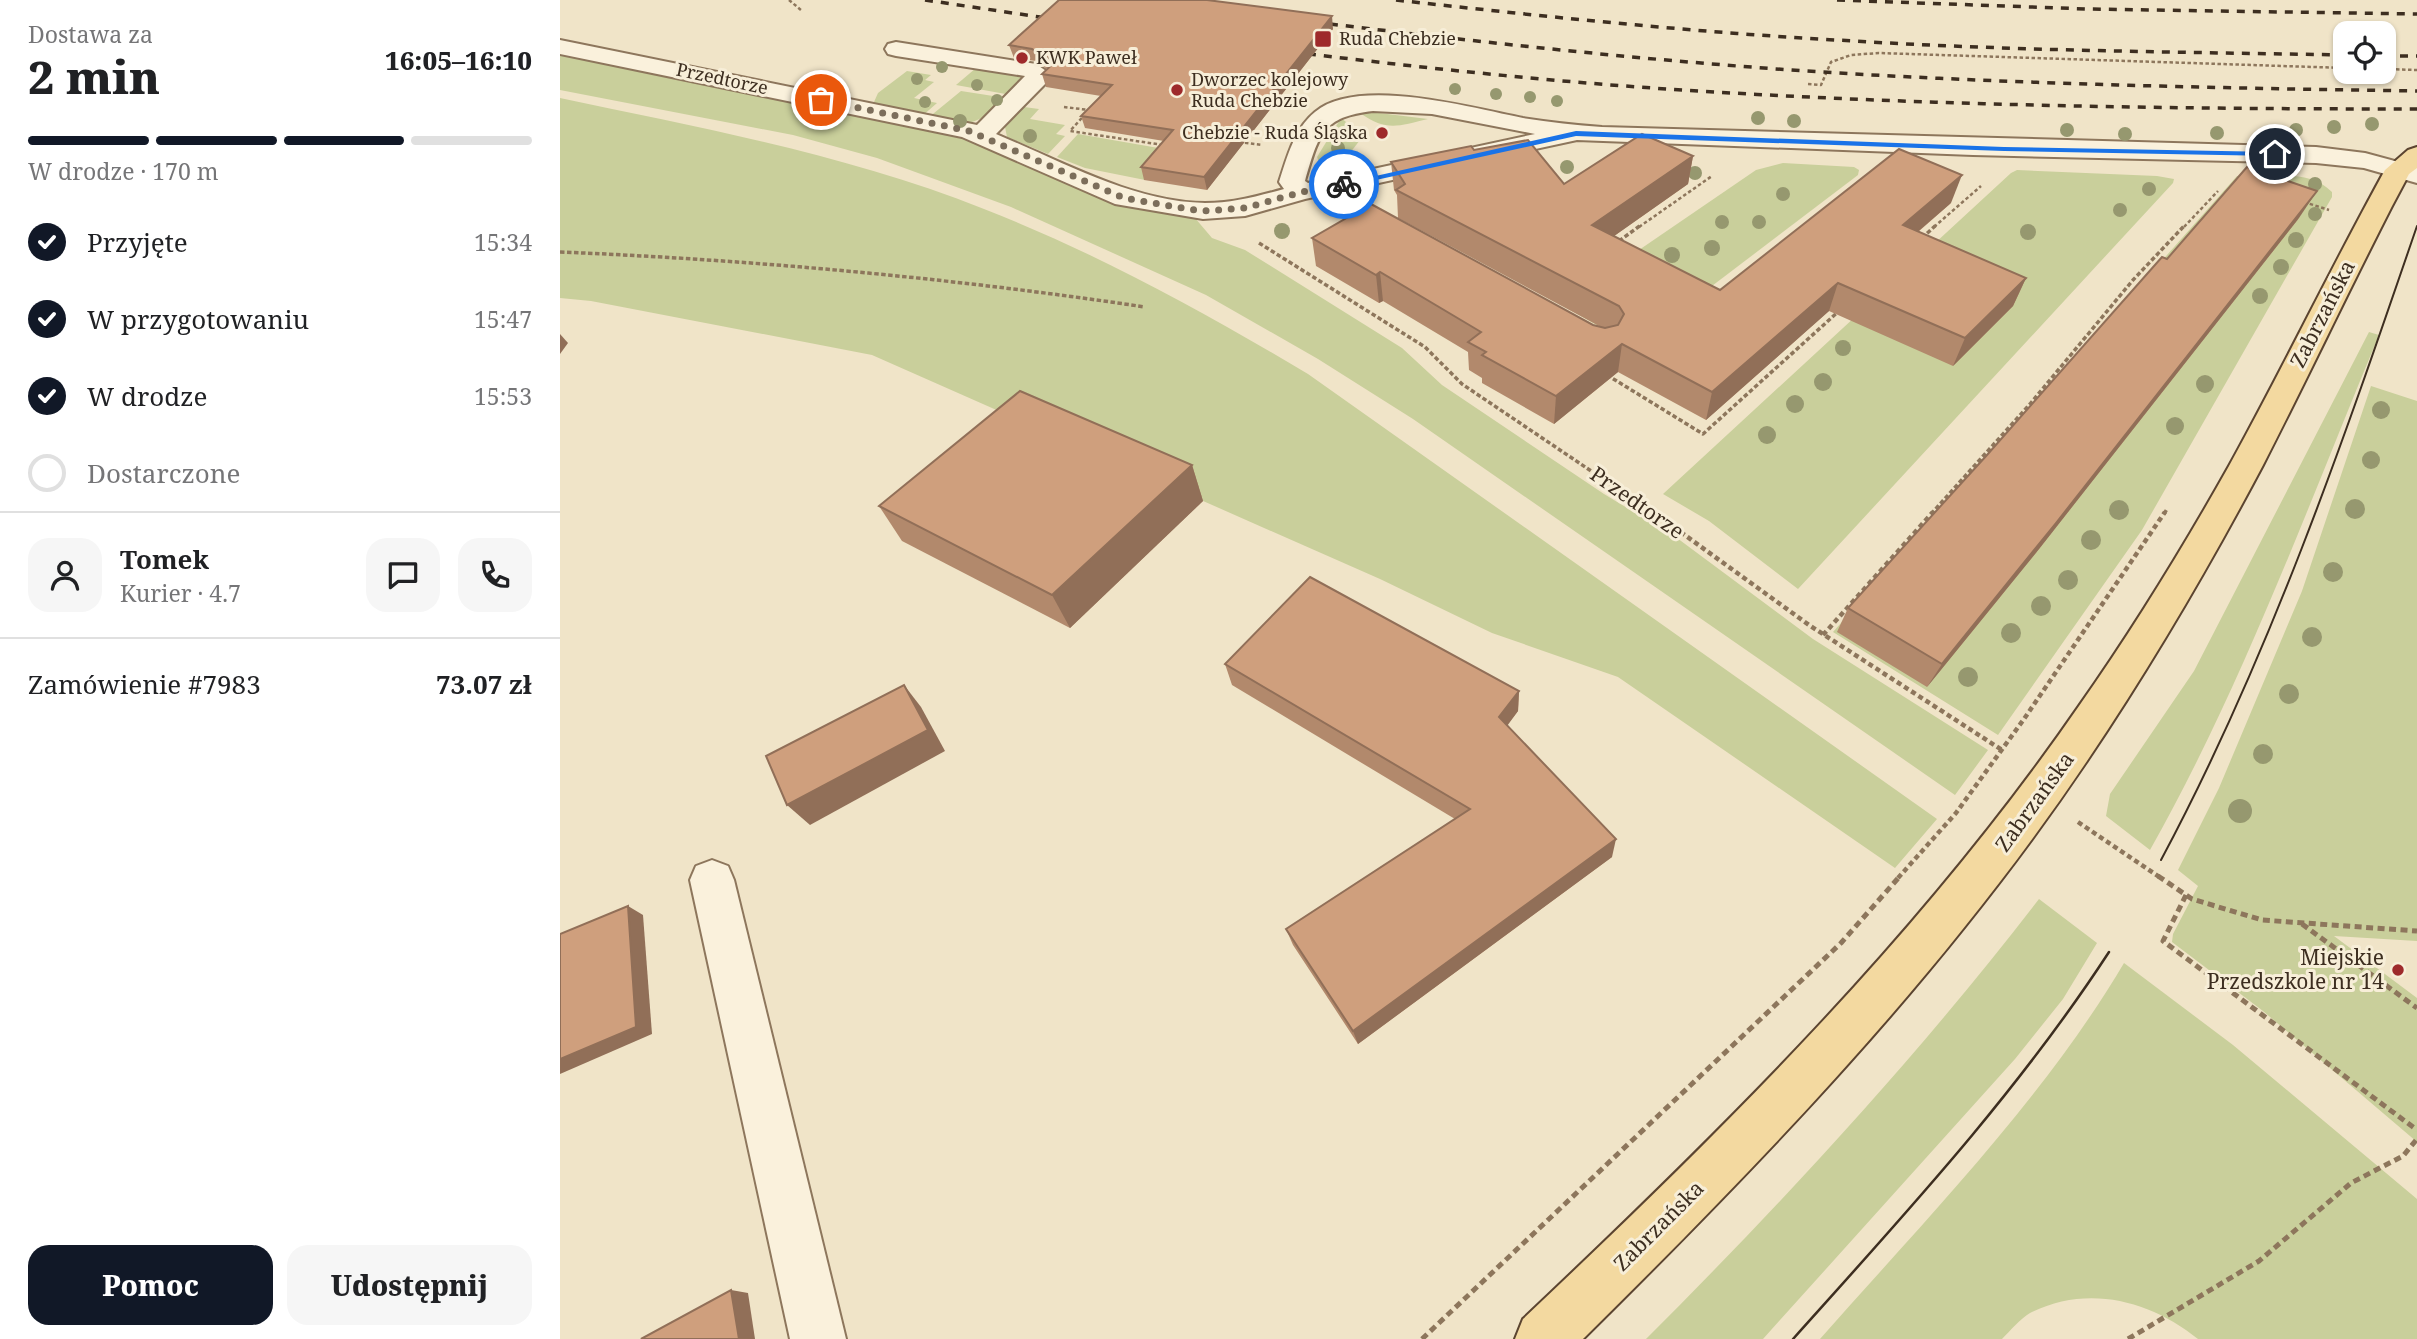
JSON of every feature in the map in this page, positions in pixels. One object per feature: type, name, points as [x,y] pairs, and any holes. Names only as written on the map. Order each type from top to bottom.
[{"type":"main road","name":"Zabrzańska","points":[[1543,1339],[1669,1218],[1856,1024],[1954,910],[2045,788],[2188,566],[2412,166]]},
{"type":"street","name":"Przedtorze","points":[[560,47],[956,128],[1124,198],[1203,211],[1245,208],[1311,190],[1471,158],[1576,133]]},
{"type":"street","points":[[896,49],[1028,69],[1037,73],[1036,80],[980,136]]},
{"type":"street","points":[[1359,210],[1292,182],[1304,147],[1318,121],[1341,108],[1378,103],[1460,112],[1576,133],[2004,149],[2316,155],[2412,166]]},
{"type":"street","points":[[1460,112],[1474,121],[1483,136],[1481,146],[1471,158]]},
{"type":"street","points":[[712,880],[818,1339]]},
{"type":"path","points":[[789,0],[801,10]]},
{"type":"path","points":[[1808,84],[1821,85],[1831,62],[1851,55],[1879,53],[2333,68]]},
{"type":"path","points":[[2396,69],[2417,70]]},
{"type":"path","points":[[1018,99],[1089,110],[1070,131],[1169,146]]},
{"type":"path","points":[[1228,140],[1263,145]]},
{"type":"path","points":[[1618,242],[1713,175]]},
{"type":"path","points":[[1914,245],[1983,184]]},
{"type":"path","points":[[1823,635],[2030,404],[2133,280],[2221,188]]},
{"type":"path","points":[[2333,211],[2336,202]]},
{"type":"path","name":"Przedtorze","points":[[1245,208],[1260,245],[1425,347],[1462,384],[1644,506],[1823,635],[2002,749],[2045,788],[2192,899],[2262,920],[2417,931]]},
{"type":"path","points":[[560,252],[798,264],[948,279],[1145,307]]},
{"type":"path","points":[[1603,373],[1703,434],[1844,307]]},
{"type":"path","points":[[1422,1339],[1841,943],[1956,813],[2172,501]]},
{"type":"path","points":[[2186,895],[2163,941],[2417,1130]]},
{"type":"path","points":[[2300,922],[2417,1008]]},
{"type":"path","points":[[2127,1339],[2259,1261],[2351,1183],[2403,1156],[2417,1139]]},
{"type":"green space","points":[[560,53],[966,137],[1112,203],[1195,218],[1212,238],[1245,250],[1402,348],[1442,385],[1604,494],[1677,538],[1813,639],[1988,750],[1955,795],[1413,419],[1318,359],[1206,295],[1011,207],[877,158],[793,135],[560,90]]},
{"type":"green space","points":[[976,68],[1016,74],[1025,78],[1011,95],[956,85]]},
{"type":"green space","points":[[907,71],[931,75],[925,80],[934,82],[914,98],[937,103],[921,117],[877,106],[874,102],[878,93]]},
{"type":"green space","points":[[961,91],[1006,98],[978,120],[962,123],[928,118]]},
{"type":"green space","points":[[560,98],[774,144],[880,173],[984,209],[1109,264],[1308,374],[1937,819],[1895,868],[1618,677],[1492,633],[1380,579],[872,355],[591,301],[560,298]]},
{"type":"green space","points":[[1024,107],[1039,109],[1030,119],[1065,125],[1056,134],[1065,136],[1048,154],[1007,137],[1005,127]]},
{"type":"green space","points":[[1360,113],[1428,119],[1393,126],[1378,123]]},
{"type":"green space","points":[[1341,118],[1356,130],[1360,140],[1350,153],[1322,169],[1317,157]]},
{"type":"green space","points":[[1078,134],[1170,150],[1145,180],[1085,168],[1057,157]]},
{"type":"green space","points":[[1783,163],[1854,167],[1859,170],[1858,175],[1633,346],[1560,304],[1756,170]]},
{"type":"green space","points":[[2017,170],[2174,179],[1798,589],[1709,521],[1663,494],[2011,173]]},
{"type":"green space","points":[[2273,175],[2312,179],[2332,192],[2332,197],[2142,530],[1998,735],[1833,632],[2237,176]]},
{"type":"green space","points":[[2369,332],[2379,335],[2272,596],[2214,725],[2150,850],[2106,816],[2110,794],[2194,671]]},
{"type":"green space","points":[[2371,386],[2417,401],[2417,941],[2334,936],[2417,998],[2417,1142],[2263,1011],[2172,942],[2173,934],[2198,886],[2178,870],[2219,788],[2302,591]]},
{"type":"green space","points":[[2039,899],[2097,943],[2063,999],[2015,1059],[1763,1339],[1646,1339],[1749,1234],[1850,1125],[1947,1014]]},
{"type":"green space","points":[[2124,963],[2233,1045],[2417,1199],[2417,1339],[2198,1339],[2160,1314],[2117,1300],[2096,1298],[2052,1304],[2030,1313],[2002,1339],[1820,1339],[2020,1111],[2092,1014]]},
{"type":"building","points":[[1059,0],[1207,0],[1332,16],[1204,177],[1141,167],[1173,130],[1081,116],[1112,85],[1042,74],[1058,59],[1044,57],[1032,49],[1009,45]]},
{"type":"building","points":[[1642,134],[1693,156],[1592,225],[1720,290],[1899,149],[1962,175],[1903,225],[2026,278],[1965,338],[1838,283],[1712,392],[1622,344],[1556,396],[1482,355],[1486,352],[1468,342],[1481,332],[1380,272],[1376,275],[1312,238],[1371,204],[1593,325],[1605,328],[1618,325],[1624,314],[1619,306],[1396,190],[1405,184],[1391,162],[1471,146],[1474,150],[1528,140],[1564,184]]},
{"type":"building","points":[[2247,167],[2317,191],[1942,664],[1848,608],[2162,257],[2167,259]]},
{"type":"building","points":[[1020,391],[1192,465],[1052,595],[879,506]]},
{"type":"building","points":[[1310,577],[1519,691],[1499,717],[1616,839],[1353,1031],[1286,929],[1470,809],[1225,664]]},
{"type":"building","points":[[904,685],[928,730],[787,805],[766,756]]},
{"type":"building","points":[[628,906],[636,1027],[560,1059],[560,934]]},
{"type":"building","points":[[731,1290],[739,1339],[641,1339]]},
{"type":"tram line","points":[[2161,860],[2200,784],[2270,628],[2332,468],[2417,226]]},
{"type":"tram line","points":[[1793,1339],[1958,1152],[2037,1054],[2109,952]]},
{"type":"railway","points":[[925,0],[1060,20]]},
{"type":"railway","points":[[1396,0],[1625,24],[1854,41],[2038,49],[2333,55]]},
{"type":"railway","points":[[1837,0],[2087,9],[2417,14]]},
{"type":"railway","points":[[1314,22],[1560,50],[1806,71],[2035,82],[2417,91]]},
{"type":"railway","points":[[1292,52],[1556,80],[1803,97],[2066,106],[2417,109]]},
{"type":"railway","points":[[2396,56],[2417,56]]},
{"type":"way so far","points":[[821,100],[969,131],[1124,198],[1182,208],[1203,211],[1245,208],[1302,192],[1344,184]]},
{"type":"place","name":"Ruda Chebzie","points":[[1323,39]]},
{"type":"place","name":"KWK Paweł","points":[[1022,58]]},
{"type":"place","name":"Dworzec kolejowy Ruda Chebzie","points":[[1177,90]]},
{"type":"place","name":"Chebzie - Ruda Śląska","points":[[1382,133]]},
{"type":"place","name":"Miejskie Przedszkole nr 14","points":[[2398,970]]},
{"type":"route","points":[[1344,184],[1576,133],[2004,149],[2275,154]]}]
